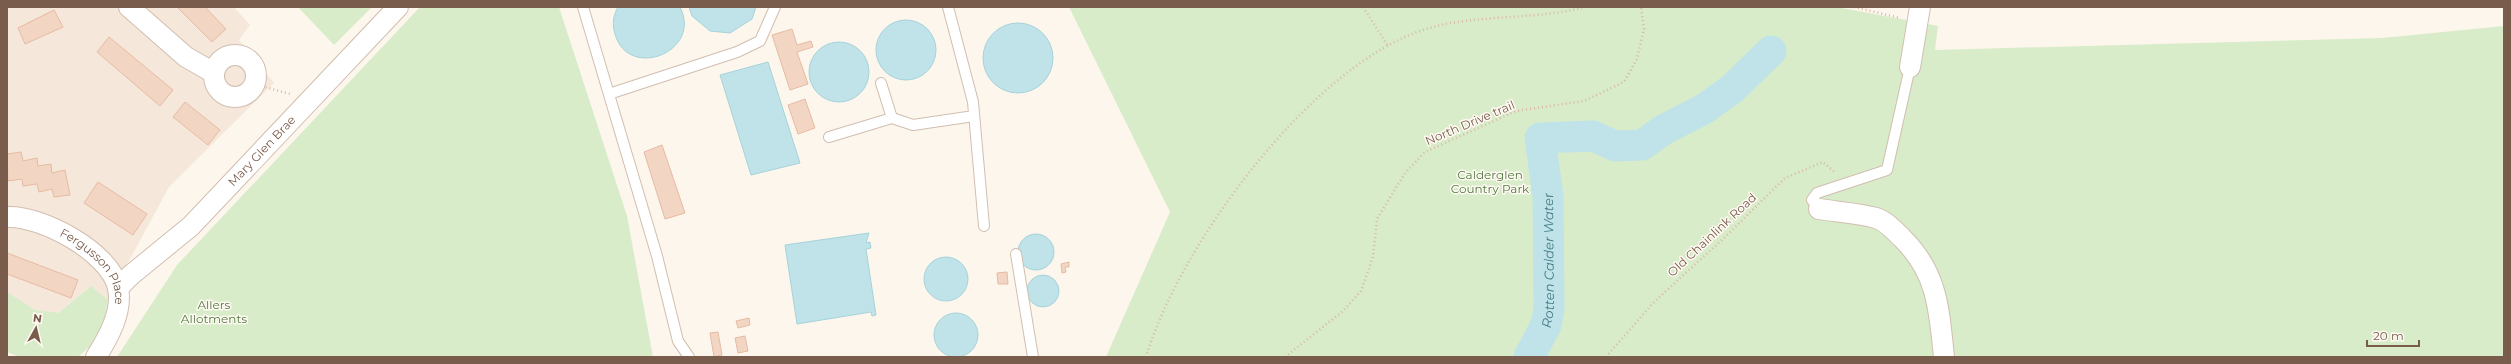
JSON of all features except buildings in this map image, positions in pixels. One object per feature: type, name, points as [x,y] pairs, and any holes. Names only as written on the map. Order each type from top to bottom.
[{"type":"street","points":[[129,7],[186,57],[214,73]]},
{"type":"street","name":"Mary Glen Brae","points":[[118,288],[131,275],[191,226],[398,7]]},
{"type":"street","points":[[1910,67],[1918,15]]},
{"type":"street","points":[[232,55],[239,55],[251,62],[256,74],[254,84],[247,93],[241,96],[227,96],[217,87],[214,73],[220,61],[232,55]]},
{"type":"street","points":[[1819,209],[1878,219],[1897,232],[1914,250],[1928,271],[1938,299],[1944,357]]},
{"type":"street","name":"Fergusson Place","points":[[7,217],[36,223],[66,233],[79,241],[102,261],[118,288],[118,308],[113,327],[96,357]]},
{"type":"lane","points":[[583,7],[657,256],[678,341],[689,357]]},
{"type":"lane","points":[[609,94],[737,52],[760,40],[775,7]]},
{"type":"lane","points":[[948,7],[973,102],[984,226]]},
{"type":"lane","points":[[1819,209],[1812,200],[1817,193],[1887,170],[1910,67]]},
{"type":"lane","points":[[881,83],[892,118]]},
{"type":"lane","points":[[829,137],[892,118],[913,125],[974,116]]},
{"type":"lane","points":[[1016,254],[1033,357]]},
{"type":"path","points":[[1363,7],[1388,46]]},
{"type":"path","points":[[1146,357],[1165,306],[1213,220],[1243,180],[1319,98],[1356,66],[1388,46],[1423,30],[1459,22],[1585,7]]},
{"type":"path","name":"North Drive trail","points":[[1285,357],[1343,311],[1361,291],[1373,257],[1377,219],[1405,173],[1426,152],[1516,111],[1584,101],[1624,82],[1637,59],[1644,29],[1641,7]]},
{"type":"path","points":[[1854,7],[1918,15]]},
{"type":"path","points":[[254,84],[311,99]]},
{"type":"path","name":"Old Chainlink Road","points":[[1606,357],[1653,303],[1725,237],[1785,178],[1823,162],[1840,175]]},
{"type":"shaded area","points":[[7,7],[234,7],[250,25],[239,40],[274,83],[169,187],[108,300],[88,288],[58,313],[34,316],[7,292]]},
{"type":"green space","points":[[298,7],[372,7],[334,45]]},
{"type":"green space","name":"Allers Allotments","points":[[420,7],[559,7],[627,216],[653,357],[117,357],[177,265]]},
{"type":"green space","name":"Calderglen Country Park","points":[[1069,7],[1837,7],[1938,26],[1935,50],[2382,38],[2504,26],[2504,357],[1106,357],[1170,212]]},
{"type":"green space","points":[[91,286],[108,300],[101,337],[78,357],[19,357],[7,352],[7,292],[35,310],[58,313]]},
{"type":"water","points":[[618,7],[680,7],[684,23],[681,37],[673,48],[661,55],[647,58],[634,56],[622,48],[615,34],[614,20]]},
{"type":"water","points":[[689,7],[756,7],[752,19],[730,33],[710,31],[692,16]]},
{"type":"water","points":[[906,20],[923,25],[931,33],[936,50],[931,67],[923,75],[906,80],[889,75],[881,67],[876,50],[881,33],[889,25]]},
{"type":"water","points":[[1018,23],[1031,26],[1043,33],[1050,45],[1053,58],[1050,71],[1043,83],[1031,90],[1018,93],[1005,90],[993,83],[986,71],[983,58],[986,45],[993,33],[1005,26]]},
{"type":"water","points":[[839,42],[856,47],[864,55],[869,72],[864,89],[856,97],[839,102],[822,97],[814,89],[809,72],[814,55],[822,47]]},
{"type":"water","points":[[768,62],[800,163],[751,175],[720,75]]},
{"type":"water","points":[[869,233],[866,243],[870,242],[871,248],[866,249],[876,315],[872,316],[871,312],[797,324],[785,245]]},
{"type":"water","points":[[1040,234],[1049,239],[1053,245],[1053,259],[1049,265],[1040,270],[1032,270],[1023,265],[1019,259],[1018,248],[1023,239],[1029,235]]},
{"type":"water","points":[[942,257],[950,257],[962,263],[968,275],[968,283],[962,295],[950,301],[942,301],[930,295],[924,283],[924,275],[930,263]]},
{"type":"water","points":[[1040,275],[1046,275],[1055,279],[1059,291],[1055,303],[1046,307],[1040,307],[1031,303],[1027,294],[1027,288],[1031,279]]},
{"type":"water","points":[[952,313],[960,313],[972,319],[978,331],[978,339],[972,351],[960,357],[952,357],[940,351],[934,339],[934,331],[940,319]]},
{"type":"waterway","name":"Rotten Calder Water","points":[[1529,357],[1546,325],[1549,309],[1548,196],[1540,138],[1593,136],[1615,146],[1642,145],[1663,130],[1704,109],[1732,89],[1771,51]]}]
